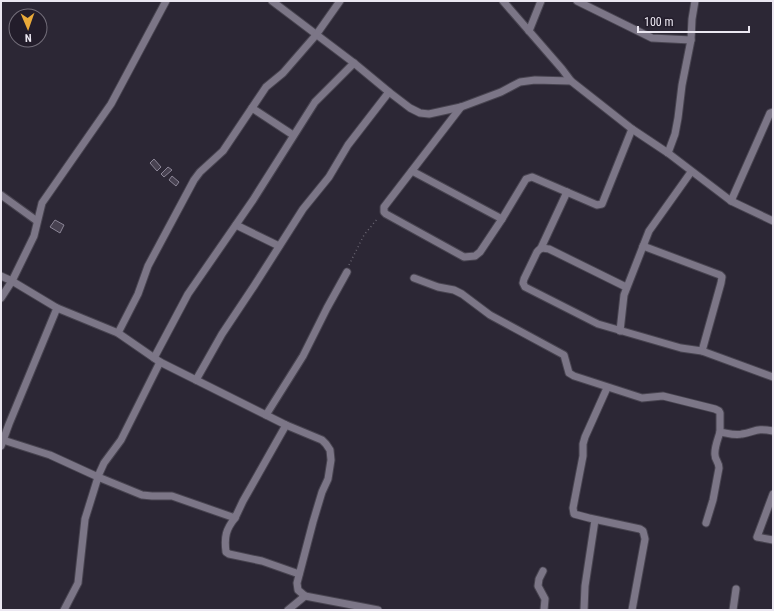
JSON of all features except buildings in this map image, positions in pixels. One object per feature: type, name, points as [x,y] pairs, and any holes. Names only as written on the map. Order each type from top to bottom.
[{"type":"street","points":[[1,298],[12,281],[34,236],[42,203],[110,104],[166,1]]},
{"type":"street","points":[[272,1],[354,63],[410,108],[420,113],[429,114],[461,107],[501,92],[520,82],[535,80],[571,81]]},
{"type":"street","points":[[118,334],[138,294],[148,266],[194,180],[200,172],[223,152],[266,87],[283,73],[316,35],[340,1]]},
{"type":"street","points":[[503,1],[571,81],[632,129],[668,153],[731,201],[773,221]]},
{"type":"street","points":[[529,31],[541,1]]},
{"type":"street","points":[[577,1],[652,38],[691,40]]},
{"type":"street","points":[[668,153],[676,127],[682,84],[691,40],[695,1]]},
{"type":"street","points":[[64,610],[78,583],[85,519],[98,477],[104,463],[120,440],[188,294],[253,200],[315,102],[354,63]]},
{"type":"street","points":[[196,380],[222,334],[303,209],[329,177],[348,144],[389,92]]},
{"type":"street","points":[[461,107],[384,207],[384,212],[464,257],[470,258],[480,252],[528,177],[532,177],[597,205],[602,204],[632,129]]},
{"type":"street","points":[[252,108],[293,135]]},
{"type":"street","points":[[731,201],[770,113],[773,112]]},
{"type":"street","points":[[412,171],[502,219]]},
{"type":"street","points":[[620,331],[626,287],[649,231],[691,172]]},
{"type":"street","points":[[567,192],[541,248],[524,279],[523,283],[526,287],[588,320],[620,331],[681,348],[702,351],[773,377]]},
{"type":"street","points":[[1,195],[37,221]]},
{"type":"street","points":[[236,225],[279,246]]},
{"type":"street","points":[[643,246],[722,277],[702,351]]},
{"type":"street","points":[[541,248],[550,249],[626,287]]},
{"type":"street","points":[[266,415],[303,356],[346,272]]},
{"type":"street","points":[[1,276],[57,308],[118,334],[157,360],[196,380],[286,425],[322,440],[330,450],[331,460],[328,479],[322,492],[313,522],[297,583],[298,590],[305,596],[378,610]]},
{"type":"street","points":[[414,278],[438,287],[454,290],[462,294],[490,315],[564,355],[569,373],[574,376],[607,388],[642,398],[663,396],[719,411],[720,432],[715,454],[715,459],[719,464],[719,468],[713,500],[706,524]]},
{"type":"street","points":[[57,308],[5,423],[2,443],[50,455],[142,495],[172,496],[235,518]]},
{"type":"street","points":[[607,388],[583,444],[583,456],[573,508],[574,514],[640,529],[644,534],[645,539],[632,610]]},
{"type":"street","points":[[286,425],[235,518],[228,526],[225,535],[226,552],[229,554],[262,561],[299,574]]},
{"type":"street","points":[[720,432],[741,434],[756,429],[773,431]]},
{"type":"street","points":[[773,494],[757,537],[773,540]]},
{"type":"street","points":[[584,610],[585,586],[595,520]]},
{"type":"street","points":[[543,571],[539,579],[538,586],[545,599],[544,610]]},
{"type":"street","points":[[734,610],[736,589]]},
{"type":"street","points":[[288,610],[305,596]]},
{"type":"path","points":[[346,272],[364,234],[384,212]]}]
